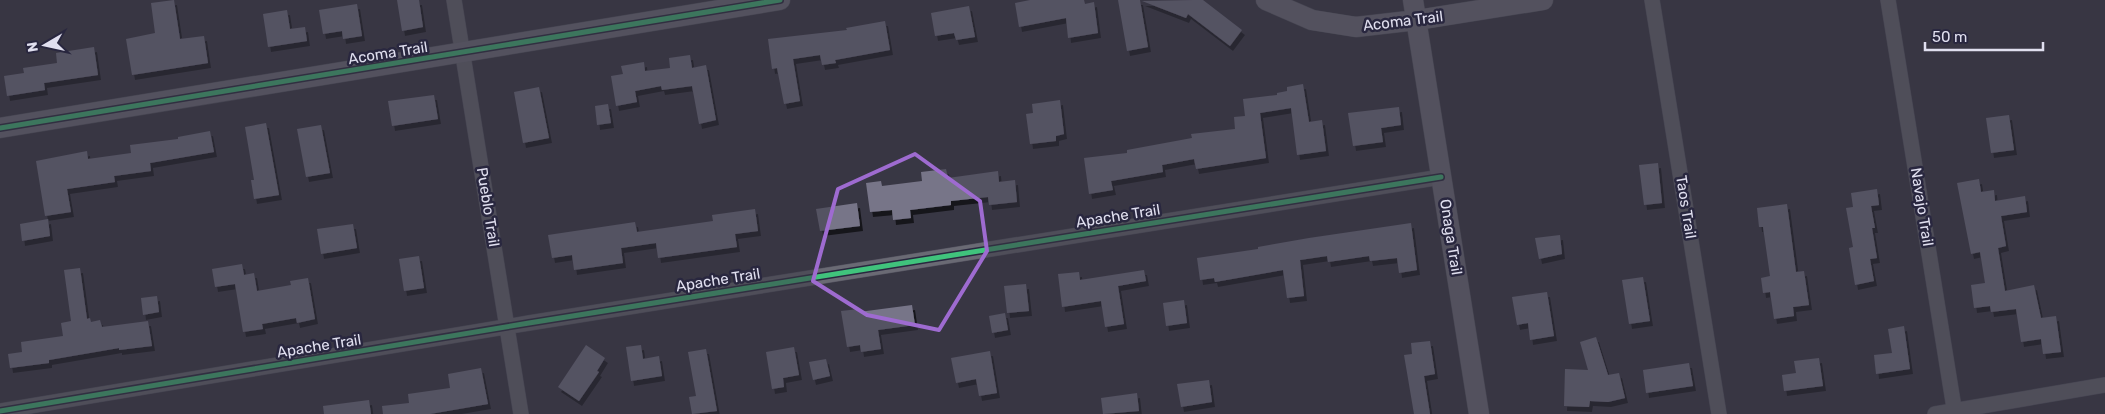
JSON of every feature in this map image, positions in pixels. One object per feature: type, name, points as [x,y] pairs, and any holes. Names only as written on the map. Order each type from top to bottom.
[{"type":"street","name":"Pueblo Trail","points":[[454,0],[521,414]]},
{"type":"street","name":"Acoma Trail","points":[[0,128],[780,0]]},
{"type":"street","name":"Acoma Trail","points":[[1266,0],[1312,20],[1356,27],[1417,20],[1543,0]]},
{"type":"street","name":"Onaga Trail","points":[[1413,0],[1479,414]]},
{"type":"street","name":"Taos Trail","points":[[1652,0],[1719,414]]},
{"type":"street","name":"Navajo Trail","points":[[1888,0],[1955,412]]},
{"type":"street","name":"Apache Trail","points":[[0,411],[507,327],[1441,177]]},
{"type":"street","points":[[1935,414],[2105,385]]},
{"type":"highlighted area","points":[[915,154],[980,201],[987,251],[939,330],[867,315],[813,281],[838,189]]},
{"type":"building","points":[[174,0],[180,39],[204,36],[208,63],[132,75],[126,39],[155,33],[151,3]]},
{"type":"building","points":[[397,0],[419,0],[423,27],[402,31]]},
{"type":"building","points":[[1030,0],[1084,0],[1085,4],[1094,2],[1098,33],[1068,38],[1066,18],[1019,27],[1015,3]]},
{"type":"building","points":[[1118,0],[1140,0],[1148,47],[1127,51]]},
{"type":"building","points":[[1203,0],[1242,30],[1230,46],[1188,14],[1186,18],[1142,1]]},
{"type":"building","points":[[357,4],[362,36],[343,39],[342,31],[323,34],[319,10]]},
{"type":"building","points":[[969,6],[975,37],[956,40],[954,33],[935,36],[931,13]]},
{"type":"building","points":[[287,10],[290,29],[305,27],[307,41],[268,47],[263,14]]},
{"type":"building","points":[[885,21],[890,50],[835,60],[836,63],[822,65],[820,55],[793,59],[800,101],[784,104],[777,68],[772,69],[768,39],[847,30],[846,28]]},
{"type":"building","points":[[94,47],[98,75],[44,83],[45,90],[7,96],[4,76],[24,73],[23,68],[57,63],[56,53]]},
{"type":"building","points":[[690,55],[692,68],[706,65],[716,120],[699,124],[692,86],[662,90],[661,86],[635,91],[637,102],[616,106],[611,76],[623,74],[621,66],[644,62],[645,71],[670,68],[669,58]]},
{"type":"building","points":[[1303,84],[1309,122],[1322,120],[1326,151],[1297,155],[1291,108],[1260,113],[1266,158],[1196,169],[1194,159],[1162,165],[1163,172],[1111,181],[1113,190],[1089,194],[1084,158],[1127,153],[1127,150],[1192,138],[1191,134],[1235,129],[1234,117],[1245,116],[1243,99],[1277,95],[1277,93],[1287,91],[1287,87]]},
{"type":"building","points":[[539,87],[549,138],[523,143],[514,92]]},
{"type":"building","points":[[434,95],[438,119],[392,126],[388,101]]},
{"type":"building","points":[[1060,100],[1064,134],[1056,136],[1056,141],[1030,144],[1026,114],[1033,113],[1032,104]]},
{"type":"building","points":[[608,104],[611,123],[597,125],[595,106]]},
{"type":"building","points":[[1399,107],[1401,125],[1381,128],[1383,142],[1353,146],[1348,113]]},
{"type":"building","points":[[2009,115],[2014,150],[1991,153],[1986,118]]},
{"type":"building","points":[[266,123],[279,195],[254,199],[251,180],[254,180],[245,127]]},
{"type":"building","points":[[321,125],[330,173],[306,177],[297,129]]},
{"type":"building","points":[[210,131],[214,152],[150,163],[151,171],[114,176],[115,182],[67,189],[71,212],[45,216],[36,161],[87,151],[88,159],[131,153],[130,145],[178,139],[178,137]]},
{"type":"building","points":[[1658,163],[1662,203],[1644,205],[1639,165]]},
{"type":"building","points":[[946,169],[948,178],[998,171],[999,182],[1015,180],[1017,202],[989,205],[988,197],[951,201],[951,205],[910,210],[911,218],[893,220],[892,210],[870,212],[866,183],[881,181],[882,186],[922,181],[921,172]]},
{"type":"building","points":[[1979,179],[1981,192],[1994,190],[1995,201],[2025,196],[2027,212],[2001,216],[2006,246],[1998,248],[2005,291],[2034,285],[2041,318],[2056,316],[2061,352],[2043,354],[2041,339],[2021,342],[2016,309],[1991,312],[1990,306],[1974,308],[1971,285],[1985,283],[1980,252],[1971,254],[1957,183]]},
{"type":"building","points":[[1877,189],[1879,205],[1871,206],[1875,228],[1872,228],[1877,258],[1870,259],[1874,281],[1855,285],[1849,248],[1853,247],[1846,208],[1853,207],[1851,193]]},
{"type":"building","points":[[857,203],[860,226],[820,231],[816,209]]},
{"type":"building","points":[[1787,204],[1796,272],[1804,271],[1809,305],[1793,307],[1794,316],[1774,319],[1770,292],[1763,293],[1761,278],[1770,276],[1763,227],[1759,227],[1757,208]]},
{"type":"building","points":[[755,209],[758,231],[735,234],[737,247],[658,258],[656,243],[621,248],[623,263],[574,270],[572,255],[552,258],[548,235],[635,222],[637,232],[713,221],[712,215]]},
{"type":"building","points":[[48,219],[50,236],[22,241],[20,224]]},
{"type":"building","points":[[1411,223],[1417,270],[1399,273],[1397,258],[1370,261],[1369,256],[1328,262],[1327,256],[1300,260],[1304,296],[1287,298],[1283,270],[1215,282],[1214,278],[1200,280],[1197,258],[1258,249],[1258,247],[1309,238]]},
{"type":"building","points":[[353,224],[357,248],[321,254],[317,229]]},
{"type":"building","points":[[1560,235],[1562,254],[1539,259],[1535,238]]},
{"type":"building","points":[[419,256],[424,288],[404,291],[399,259]]},
{"type":"building","points":[[242,264],[244,275],[254,273],[257,291],[291,285],[290,281],[308,278],[315,319],[297,323],[296,318],[262,324],[263,329],[243,332],[235,284],[215,287],[212,269]]},
{"type":"building","points":[[80,268],[87,319],[90,318],[91,322],[100,320],[102,327],[148,321],[152,346],[119,350],[119,348],[49,360],[49,363],[10,368],[8,354],[22,352],[21,342],[63,336],[61,323],[71,321],[64,270]]},
{"type":"building","points":[[1144,270],[1146,281],[1118,286],[1124,324],[1105,327],[1101,301],[1062,307],[1058,274],[1079,272],[1080,280]]},
{"type":"building","points":[[1643,277],[1650,321],[1629,324],[1622,280]]},
{"type":"building","points":[[1026,284],[1029,311],[1007,313],[1004,286]]},
{"type":"building","points":[[1547,292],[1554,336],[1530,340],[1528,323],[1517,325],[1512,297]]},
{"type":"building","points":[[157,296],[159,312],[143,315],[141,298]]},
{"type":"building","points":[[1184,300],[1187,323],[1166,326],[1163,303]]},
{"type":"building","points":[[912,305],[915,325],[878,330],[881,349],[861,352],[860,345],[847,347],[841,311],[859,309],[859,312]]},
{"type":"building","points":[[1005,313],[1008,330],[992,333],[989,316]]},
{"type":"building","points":[[1904,326],[1910,369],[1876,374],[1874,355],[1892,353],[1888,329]]},
{"type":"building","points":[[1596,337],[1608,375],[1619,373],[1625,398],[1608,402],[1590,401],[1589,407],[1564,406],[1565,369],[1588,370],[1580,342]]},
{"type":"building","points":[[1430,341],[1435,374],[1424,376],[1430,414],[1414,414],[1404,355],[1412,354],[1411,343]]},
{"type":"building","points":[[586,345],[605,358],[597,371],[599,372],[579,401],[558,387]]},
{"type":"building","points":[[641,345],[643,359],[659,356],[662,376],[631,381],[626,347]]},
{"type":"building","points":[[794,347],[799,375],[783,378],[784,387],[772,389],[766,352]]},
{"type":"building","points":[[706,349],[717,411],[692,414],[689,397],[696,396],[688,352]]},
{"type":"building","points":[[990,351],[997,393],[979,396],[976,379],[956,383],[951,358]]},
{"type":"building","points":[[1819,358],[1823,386],[1784,391],[1782,375],[1796,373],[1794,361]]},
{"type":"building","points":[[826,359],[830,376],[813,380],[809,362]]},
{"type":"building","points":[[1689,363],[1693,386],[1646,393],[1643,370]]},
{"type":"building","points":[[481,368],[488,404],[430,414],[383,414],[382,406],[409,403],[408,394],[450,388],[448,374]]},
{"type":"building","points":[[1209,380],[1212,402],[1181,407],[1177,384]]},
{"type":"building","points":[[1137,393],[1139,411],[1103,414],[1101,398]]},
{"type":"building","points":[[369,400],[371,414],[324,414],[323,406]]},
{"type":"cycle path","points":[[0,128],[780,0]]},
{"type":"cycle path","points":[[0,411],[529,323],[1441,177]]}]
